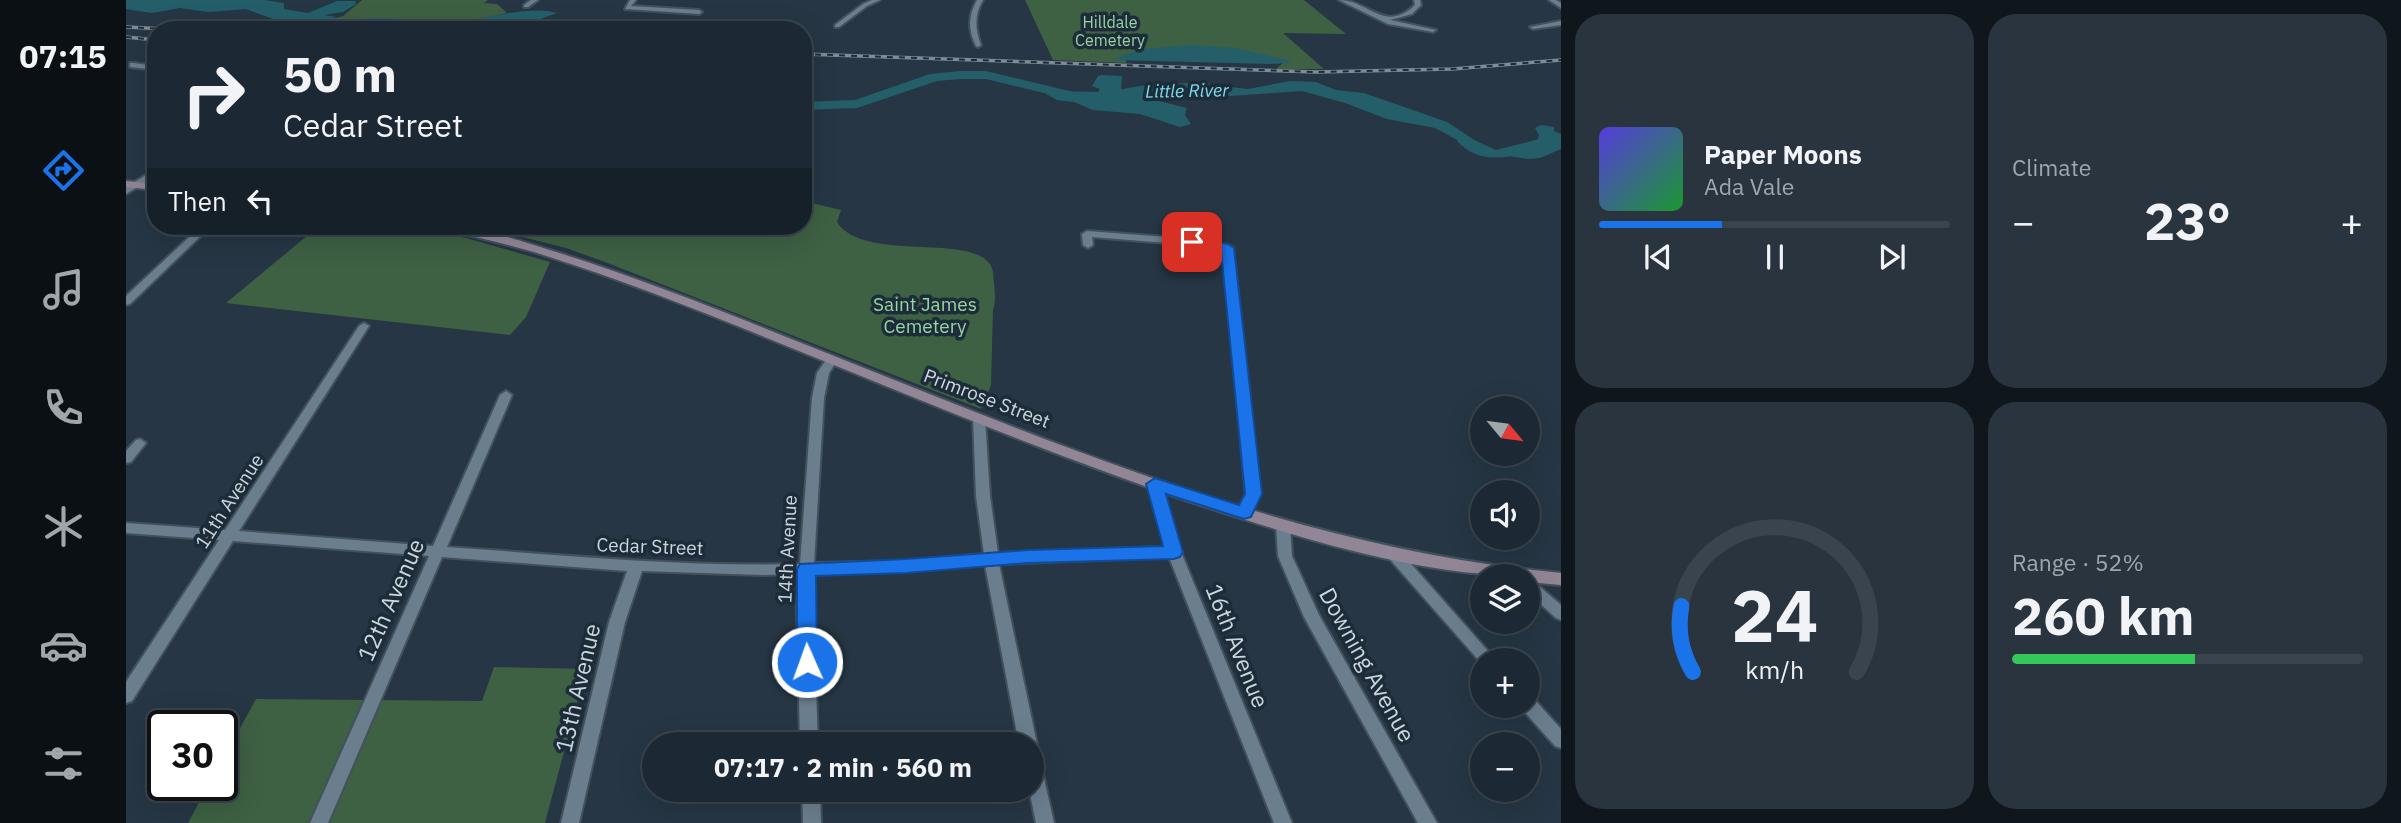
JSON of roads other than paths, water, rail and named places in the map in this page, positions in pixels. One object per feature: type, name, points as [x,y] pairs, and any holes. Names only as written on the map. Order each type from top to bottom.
[{"type":"main road","points":[[129,187],[147,187]]},
{"type":"main road","name":"Primrose Street","points":[[483,235],[596,267],[979,418],[1155,484],[1317,535],[1470,567]]},
{"type":"main road","name":"Primrose Street","points":[[1540,578],[1561,579]]},
{"type":"street","points":[[527,6],[535,0]]},
{"type":"street","points":[[632,0],[627,8],[699,12]]},
{"type":"street","points":[[837,26],[865,5],[877,0]]},
{"type":"street","points":[[978,45],[972,22],[973,11],[980,0]]},
{"type":"street","points":[[1342,0],[1382,20],[1433,30]]},
{"type":"street","points":[[1382,20],[1414,10],[1418,5],[1417,0]]},
{"type":"street","points":[[1552,0],[1561,6]]},
{"type":"street","points":[[1533,27],[1561,23]]},
{"type":"street","points":[[129,187],[147,177]]},
{"type":"street","points":[[1088,245],[1087,234],[1192,242],[1228,248],[1254,494],[1244,513]]},
{"type":"street","points":[[126,302],[197,235]]},
{"type":"street","name":"11th Avenue","points":[[126,696],[364,326]]},
{"type":"street","name":"14th Avenue","points":[[809,732],[805,608],[807,569],[818,398],[823,373],[832,359]]},
{"type":"street","name":"12th Avenue","points":[[319,823],[506,395]]},
{"type":"street","points":[[979,418],[983,496],[992,559],[1026,732]]},
{"type":"street","points":[[126,459],[140,443]]},
{"type":"street","name":"16th Avenue","points":[[1155,484],[1174,552],[1283,823]]},
{"type":"street","name":"Downing Avenue","points":[[1283,525],[1284,556],[1312,617],[1428,823]]},
{"type":"street","name":"Cedar Street","points":[[126,528],[636,566],[807,569],[1174,552]]},
{"type":"street","points":[[1392,552],[1477,648]]},
{"type":"street","name":"13th Avenue","points":[[570,823],[617,622],[636,566]]},
{"type":"street","points":[[1540,594],[1561,614]]},
{"type":"street","points":[[1540,717],[1561,741]]},
{"type":"street","points":[[811,802],[812,823]]},
{"type":"street","points":[[1040,802],[1045,823]]},
{"type":"water","points":[[126,0],[264,0],[284,3],[284,9],[308,13],[337,1],[355,1],[356,4],[343,12],[324,15],[336,17],[330,21],[279,21],[246,9],[209,12],[180,8],[152,13],[126,9]]},
{"type":"water","points":[[540,10],[557,13],[538,20],[540,21],[468,21]]},
{"type":"water","points":[[369,18],[397,18],[396,21],[347,21]]},
{"type":"water","points":[[1192,45],[1235,48],[1291,61],[1271,64],[1112,60],[1140,49]]},
{"type":"water","points":[[1098,76],[1122,76],[1121,89],[1132,91],[1221,86],[1248,89],[1290,81],[1316,82],[1336,90],[1364,93],[1447,122],[1488,149],[1503,151],[1538,139],[1535,128],[1541,125],[1554,127],[1554,131],[1561,134],[1561,149],[1540,158],[1528,159],[1478,151],[1435,128],[1387,119],[1302,91],[1231,96],[1206,92],[1143,97],[1187,108],[1185,115],[1191,124],[1180,127],[1140,114],[1093,110],[1074,102],[1057,100],[1046,94],[1047,91],[1098,92],[1100,89],[1092,86]]},
{"type":"waterway","name":"Little River","points":[[812,106],[857,104],[935,77],[960,75],[986,75],[1077,97]]},
{"type":"waterway","name":"Little River","points":[[1114,96],[1159,88],[1205,87]]},
{"type":"waterway","name":"Little River","points":[[1465,141],[1490,154],[1496,154],[1561,139]]},
{"type":"railway","points":[[126,27],[147,28]]},
{"type":"railway","points":[[126,37],[147,39]]},
{"type":"railway","points":[[812,54],[1316,72],[1452,69],[1561,60]]},
{"type":"park label","name":"Hilldale Cemetery","points":[[1110,31]]},
{"type":"park label","name":"Saint James Cemetery","points":[[925,315]]}]
